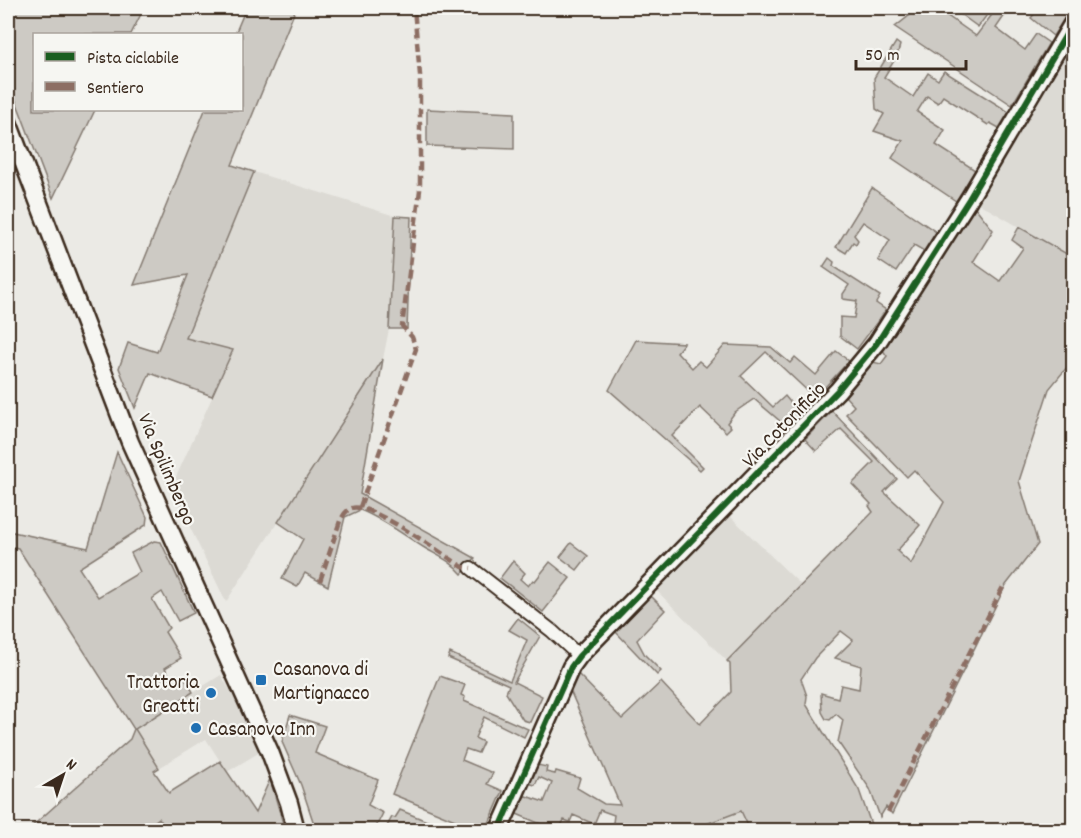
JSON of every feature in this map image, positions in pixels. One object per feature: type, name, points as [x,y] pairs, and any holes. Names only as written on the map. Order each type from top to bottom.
[{"type":"street","name":"Via Cotonificio","points":[[499,831],[563,683],[579,656],[830,399],[877,343],[969,199],[1074,21]]},
{"type":"street","name":"Via Spilimbergo","points":[[8,122],[130,442],[270,752],[289,803],[296,831]]},
{"type":"street","points":[[471,568],[579,656]]},
{"type":"shaded area","points":[[8,8],[144,8],[132,33],[33,33],[33,111],[95,111],[53,198],[8,80]]},
{"type":"shaded area","points":[[246,8],[296,8],[232,165],[254,172],[186,338],[233,350],[212,396],[150,373],[135,408],[119,368],[128,343],[157,352],[188,275],[134,285],[205,111],[243,111],[243,33],[235,33]]},
{"type":"shaded area","points":[[919,8],[936,8],[976,36],[997,8],[1007,12],[996,28],[1025,50],[1036,34],[1049,43],[1012,105],[895,27]]},
{"type":"shaded area","points":[[952,8],[968,8],[973,11],[975,8],[992,8],[978,27]]},
{"type":"shaded area","points":[[1039,8],[1048,11],[1051,8],[1071,8],[1053,36],[1031,18]]},
{"type":"shaded area","points":[[896,42],[900,45],[897,56],[884,77],[913,97],[928,73],[938,80],[944,71],[1009,112],[999,128],[990,123],[988,125],[943,96],[938,103],[927,96],[917,112],[945,130],[936,145],[975,170],[956,201],[892,158],[903,141],[874,131],[884,114],[876,109],[874,78]]},
{"type":"shaded area","points":[[1068,48],[1073,51],[1072,258],[978,203]]},
{"type":"shaded area","points":[[427,109],[514,113],[514,149],[427,146]]},
{"type":"shaded area","points":[[254,172],[395,216],[389,329],[383,359],[226,602],[171,488],[233,351],[186,338]]},
{"type":"shaded area","points":[[872,188],[936,232],[924,251],[914,245],[896,272],[878,260],[890,240],[863,222],[854,235],[858,240],[856,244],[853,242],[846,253],[836,247]]},
{"type":"shaded area","points":[[975,207],[993,230],[973,262],[1000,281],[1023,248],[1012,240],[1019,227],[1072,257],[1073,254],[1073,360],[1049,389],[1019,481],[1038,544],[1006,585],[892,814],[886,807],[880,817],[870,789],[838,742],[843,720],[836,714],[830,720],[826,719],[822,712],[821,693],[838,698],[841,685],[859,689],[861,666],[835,658],[853,640],[841,631],[815,658],[801,679],[807,696],[806,704],[859,790],[873,830],[750,830],[741,811],[690,830],[612,830],[614,815],[600,810],[594,824],[573,815],[570,822],[564,820],[559,830],[555,830],[512,812],[518,798],[526,796],[544,802],[552,783],[539,777],[535,785],[525,782],[533,764],[547,767],[546,772],[555,774],[556,771],[580,778],[577,788],[604,804],[620,805],[569,688],[577,673],[622,719],[661,682],[700,724],[731,692],[730,664],[727,661],[873,512],[869,506],[871,504],[852,484],[874,462],[841,429],[816,451],[805,439],[832,411],[897,479],[884,492],[920,525],[897,551],[911,564],[944,502],[914,470],[907,477],[846,414],[854,406],[845,396],[873,362],[881,364],[887,356],[882,349]]},
{"type":"shaded area","points":[[395,216],[411,217],[407,329],[389,329]]},
{"type":"shaded area","points":[[829,258],[834,262],[833,266],[880,296],[876,303],[886,310],[857,349],[840,336],[840,317],[854,318],[857,301],[843,299],[843,294],[849,285],[823,267]]},
{"type":"shaded area","points":[[636,340],[684,343],[677,352],[692,368],[699,361],[706,367],[725,345],[771,347],[790,363],[795,357],[816,375],[836,351],[849,361],[815,398],[766,352],[741,376],[773,407],[785,396],[800,414],[787,427],[754,399],[735,412],[727,423],[731,427],[726,432],[700,407],[672,436],[703,467],[700,470],[609,390]]},
{"type":"shaded area","points":[[383,359],[360,494],[475,558],[462,574],[444,559],[385,522],[360,510],[345,517],[328,586],[305,573],[297,587],[282,579],[303,539],[278,522]]},
{"type":"shaded area","points":[[117,452],[147,517],[146,525],[79,568],[98,597],[140,572],[131,553],[154,541],[161,542],[194,613],[178,621],[162,592],[152,599],[169,628],[165,632],[181,658],[165,668],[174,683],[185,678],[193,692],[135,729],[159,768],[154,771],[169,793],[220,761],[255,813],[270,779],[285,830],[167,830],[159,818],[144,830],[28,830],[130,739],[134,729],[18,548],[8,546],[8,531],[88,548]]},
{"type":"shaded area","points":[[730,516],[801,585],[727,661],[655,589]]},
{"type":"shaded area","points":[[571,543],[588,556],[577,570],[560,557]]},
{"type":"shaded area","points":[[513,561],[525,573],[520,579],[528,586],[550,562],[570,578],[543,612],[500,578]]},
{"type":"shaded area","points":[[650,595],[665,610],[637,640],[645,655],[661,671],[657,675],[615,631]]},
{"type":"shaded area","points":[[518,618],[540,636],[514,682],[542,696],[530,722],[523,720],[506,693],[509,685],[448,658],[450,653],[510,681],[527,640],[509,630]]},
{"type":"shaded area","points":[[221,675],[242,711],[260,752],[227,772],[206,739],[159,768],[134,729]]},
{"type":"shaded area","points":[[440,676],[465,685],[461,695],[465,697],[464,701],[528,729],[524,737],[484,717],[475,738],[483,742],[478,753],[466,749],[462,760],[493,773],[487,784],[503,791],[486,830],[479,830],[392,794]]},
{"type":"shaded area","points":[[290,715],[325,726],[315,753],[378,780],[368,805],[383,813],[376,827],[384,830],[316,830],[301,785],[282,742]]},
{"type":"shaded area","points":[[400,810],[429,822],[425,830],[385,830],[392,817],[395,818]]},
{"type":"shaded area","points":[[742,811],[750,830],[690,830]]},
{"type":"marked path","points":[[360,507],[416,349],[412,337],[402,326],[420,190],[420,75],[414,8]]},
{"type":"marked path","points":[[320,581],[340,521],[352,508],[361,508],[390,521],[463,567],[471,568]]},
{"type":"marked path","points":[[888,812],[1003,587]]},
{"type":"marked path","points":[[880,828],[887,830]]},
{"type":"cycle path","points":[[499,830],[571,667],[579,656],[838,390],[877,343],[969,199],[1074,21]]},
{"type":"place","name":"Casanova di Martignacco","points":[[261,680]]},
{"type":"place","name":"Trattoria Greatti","points":[[211,693]]},
{"type":"place","name":"Casanova Inn","points":[[196,728]]}]
